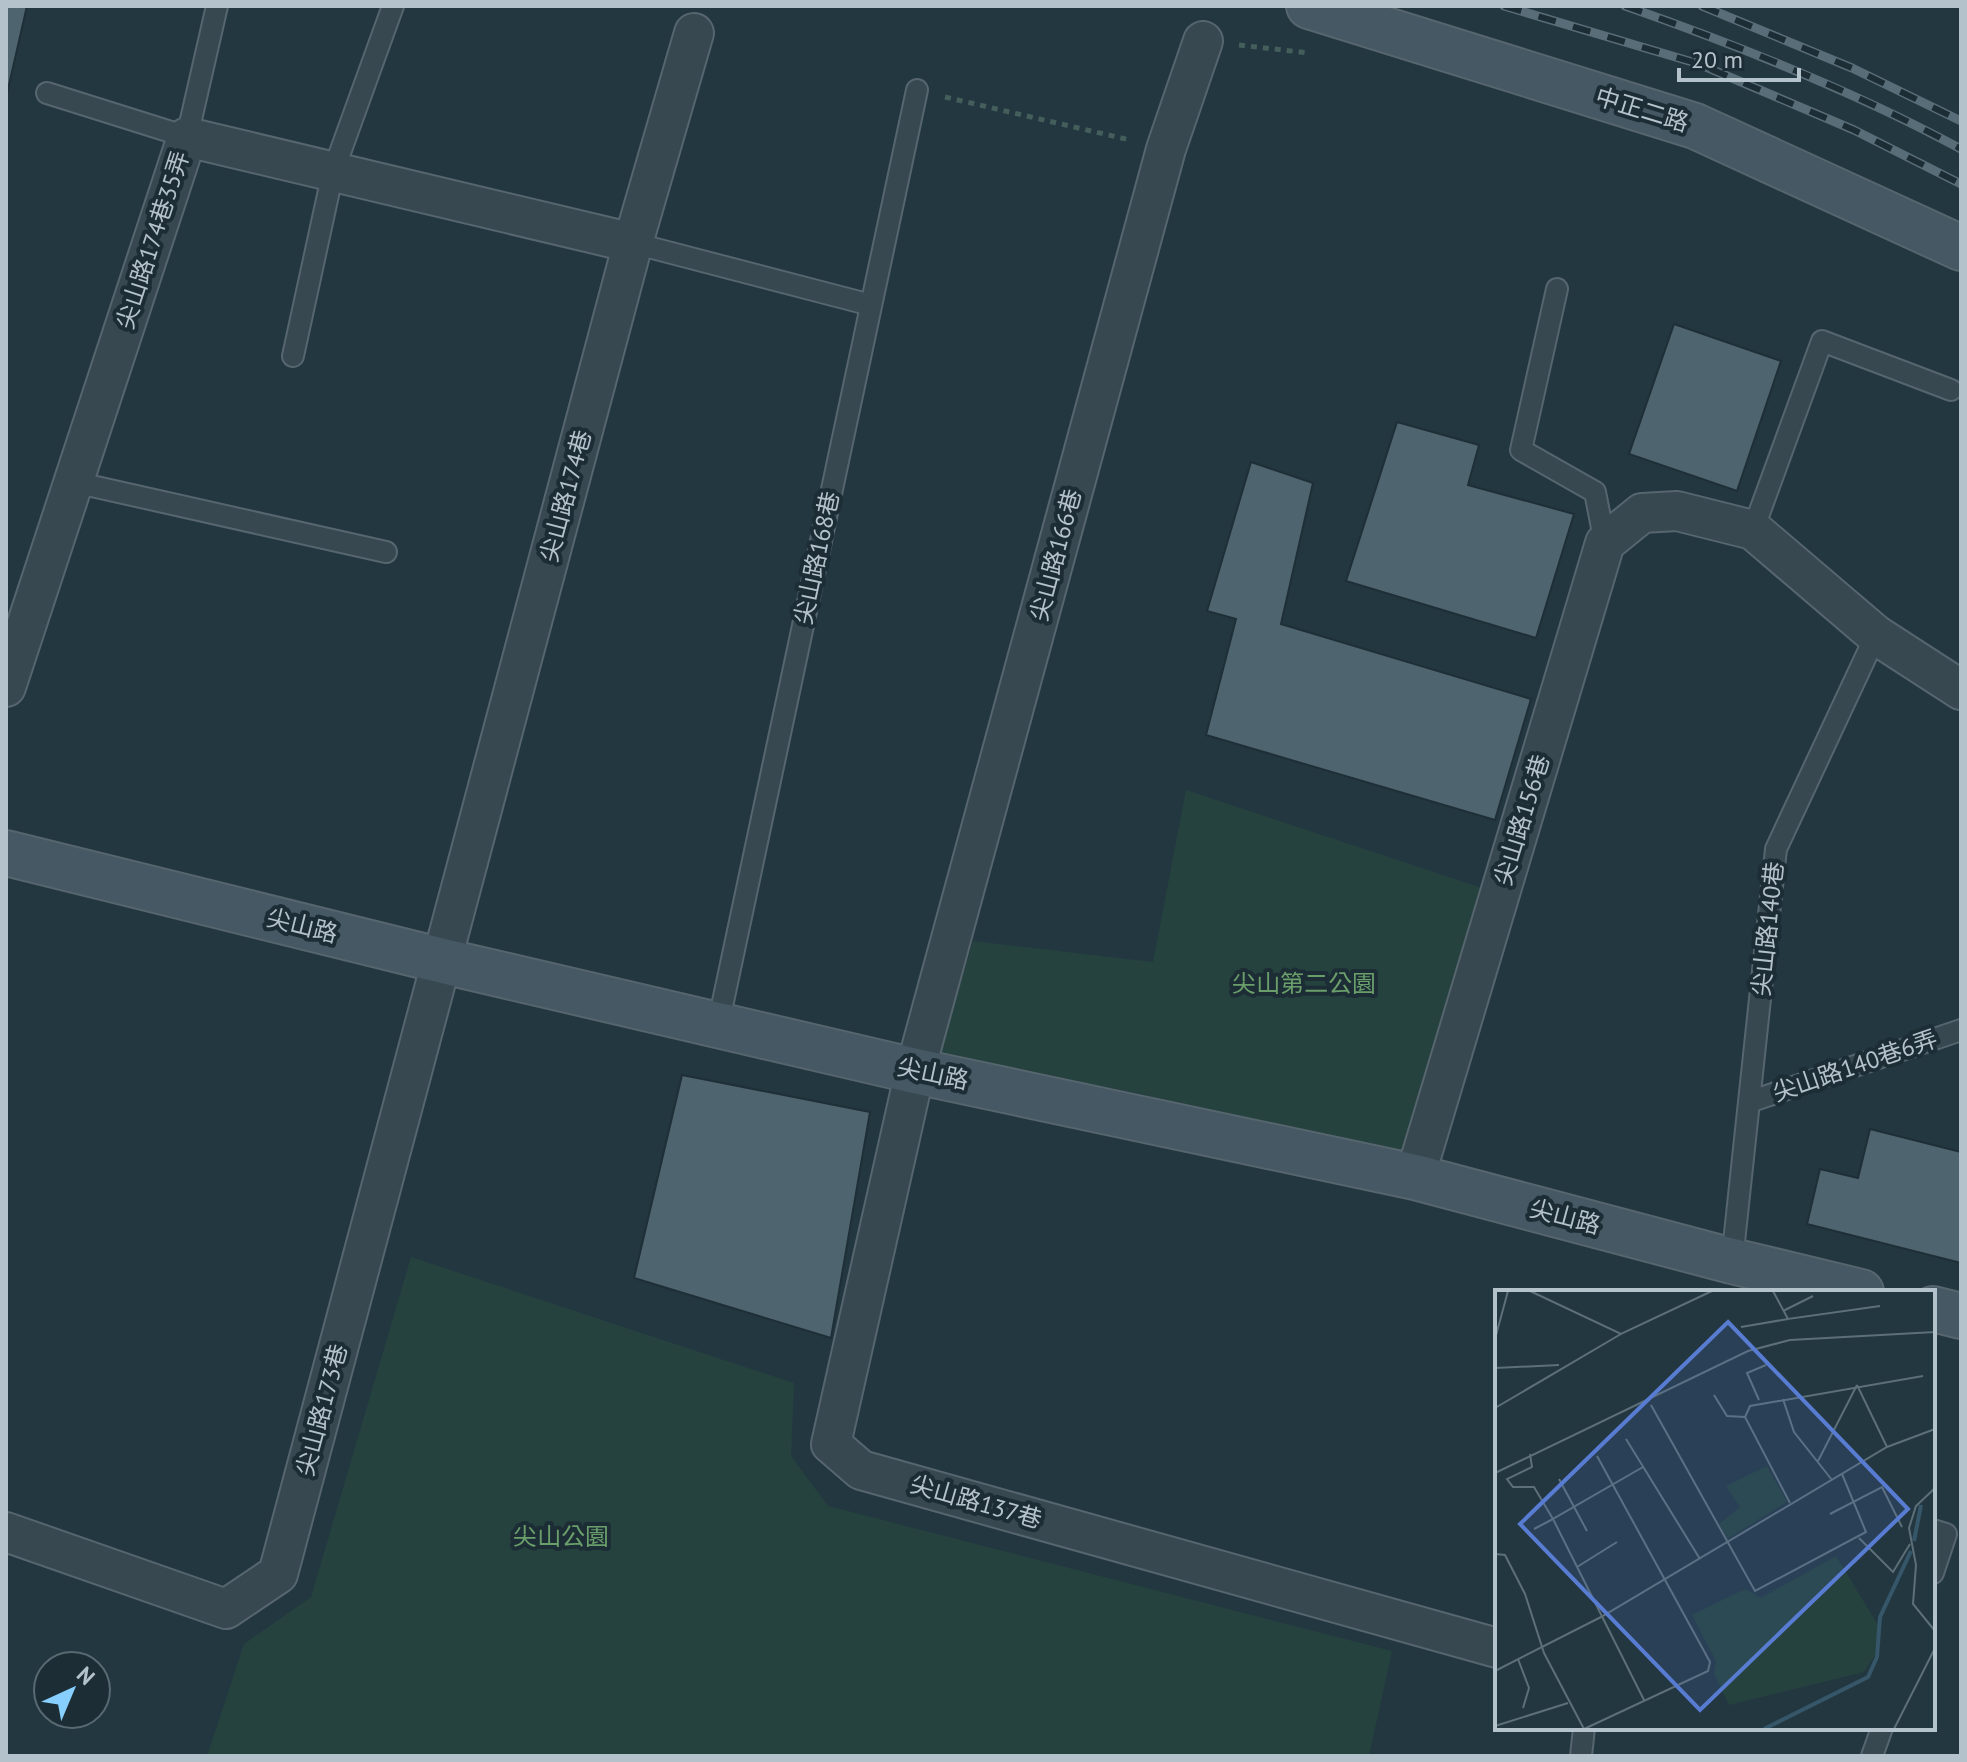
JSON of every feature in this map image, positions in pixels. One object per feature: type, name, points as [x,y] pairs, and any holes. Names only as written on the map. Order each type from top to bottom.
[{"type":"street","name":"中正二路","points":[[1327,12],[1695,126],[1961,248]]},
{"type":"street","name":"尖山路174巷","points":[[443,961],[633,243],[694,33]]},
{"type":"street","name":"尖山路166巷","points":[[915,1071],[1166,149],[1203,41]]},
{"type":"street","name":"尖山路174巷35弄","points":[[6,687],[187,137],[633,243]]},
{"type":"street","points":[[1605,543],[1642,513],[1677,511],[1753,530],[1876,635],[1961,690]]},
{"type":"street","name":"尖山路156巷","points":[[1415,1177],[1605,543]]},
{"type":"street","name":"尖山路","points":[[6,853],[443,961],[915,1071],[1415,1177],[1732,1261],[1805,1286],[1842,1290]]},
{"type":"street","name":"尖山路173巷","points":[[6,1532],[226,1609],[278,1574],[443,961]]},
{"type":"street","name":"尖山路137巷","points":[[915,1071],[831,1444],[861,1470],[1495,1647]]},
{"type":"street","points":[[1935,1310],[1961,1316]]},
{"type":"lane","points":[[47,93],[187,137],[217,6]]},
{"type":"lane","points":[[293,356],[333,172],[393,6]]},
{"type":"lane","name":"尖山路168巷","points":[[718,1025],[917,90]]},
{"type":"lane","points":[[633,243],[871,305]]},
{"type":"lane","points":[[1557,289],[1521,450],[1595,492],[1605,543]]},
{"type":"lane","points":[[1753,530],[1822,341],[1951,390]]},
{"type":"lane","points":[[74,482],[386,552]]},
{"type":"lane","name":"尖山路140巷","points":[[1732,1261],[1776,849],[1876,635]]},
{"type":"lane","name":"尖山路140巷6弄","points":[[1749,1102],[1961,1030]]},
{"type":"lane","points":[[1935,1559],[1939,1532]]},
{"type":"lane","points":[[1581,1756],[1584,1730]]},
{"type":"lane","points":[[1872,1756],[1881,1730]]},
{"type":"path","points":[[1203,41],[1333,56],[1327,12]]},
{"type":"path","points":[[917,90],[1166,149]]},
{"type":"green space","name":"尖山第二公園","points":[[1186,790],[1482,888],[1407,1160],[1137,1093],[939,1055],[973,941],[1153,962]]},
{"type":"green space","name":"尖山公園","points":[[411,1257],[794,1383],[791,1456],[828,1506],[1392,1651],[1369,1756],[207,1756],[244,1644],[311,1597]]},
{"type":"building","points":[[6,6],[27,6],[6,98]]},
{"type":"building","points":[[1674,324],[1781,361],[1737,491],[1629,454]]},
{"type":"building","points":[[1397,422],[1479,445],[1468,485],[1574,514],[1536,638],[1346,581]]},
{"type":"building","points":[[1251,462],[1313,483],[1281,624],[1531,699],[1495,820],[1206,735],[1236,619],[1207,611]]},
{"type":"building","points":[[682,1075],[870,1112],[831,1338],[634,1278]]},
{"type":"building","points":[[1870,1129],[1961,1152],[1961,1263],[1807,1224],[1820,1169],[1858,1178]]},
{"type":"railway","points":[[1504,6],[1699,64],[1854,130],[1961,184]]},
{"type":"railway","points":[[1625,6],[1796,71],[1880,108],[1961,149]]},
{"type":"railway","points":[[1702,6],[1852,68],[1961,121]]}]
